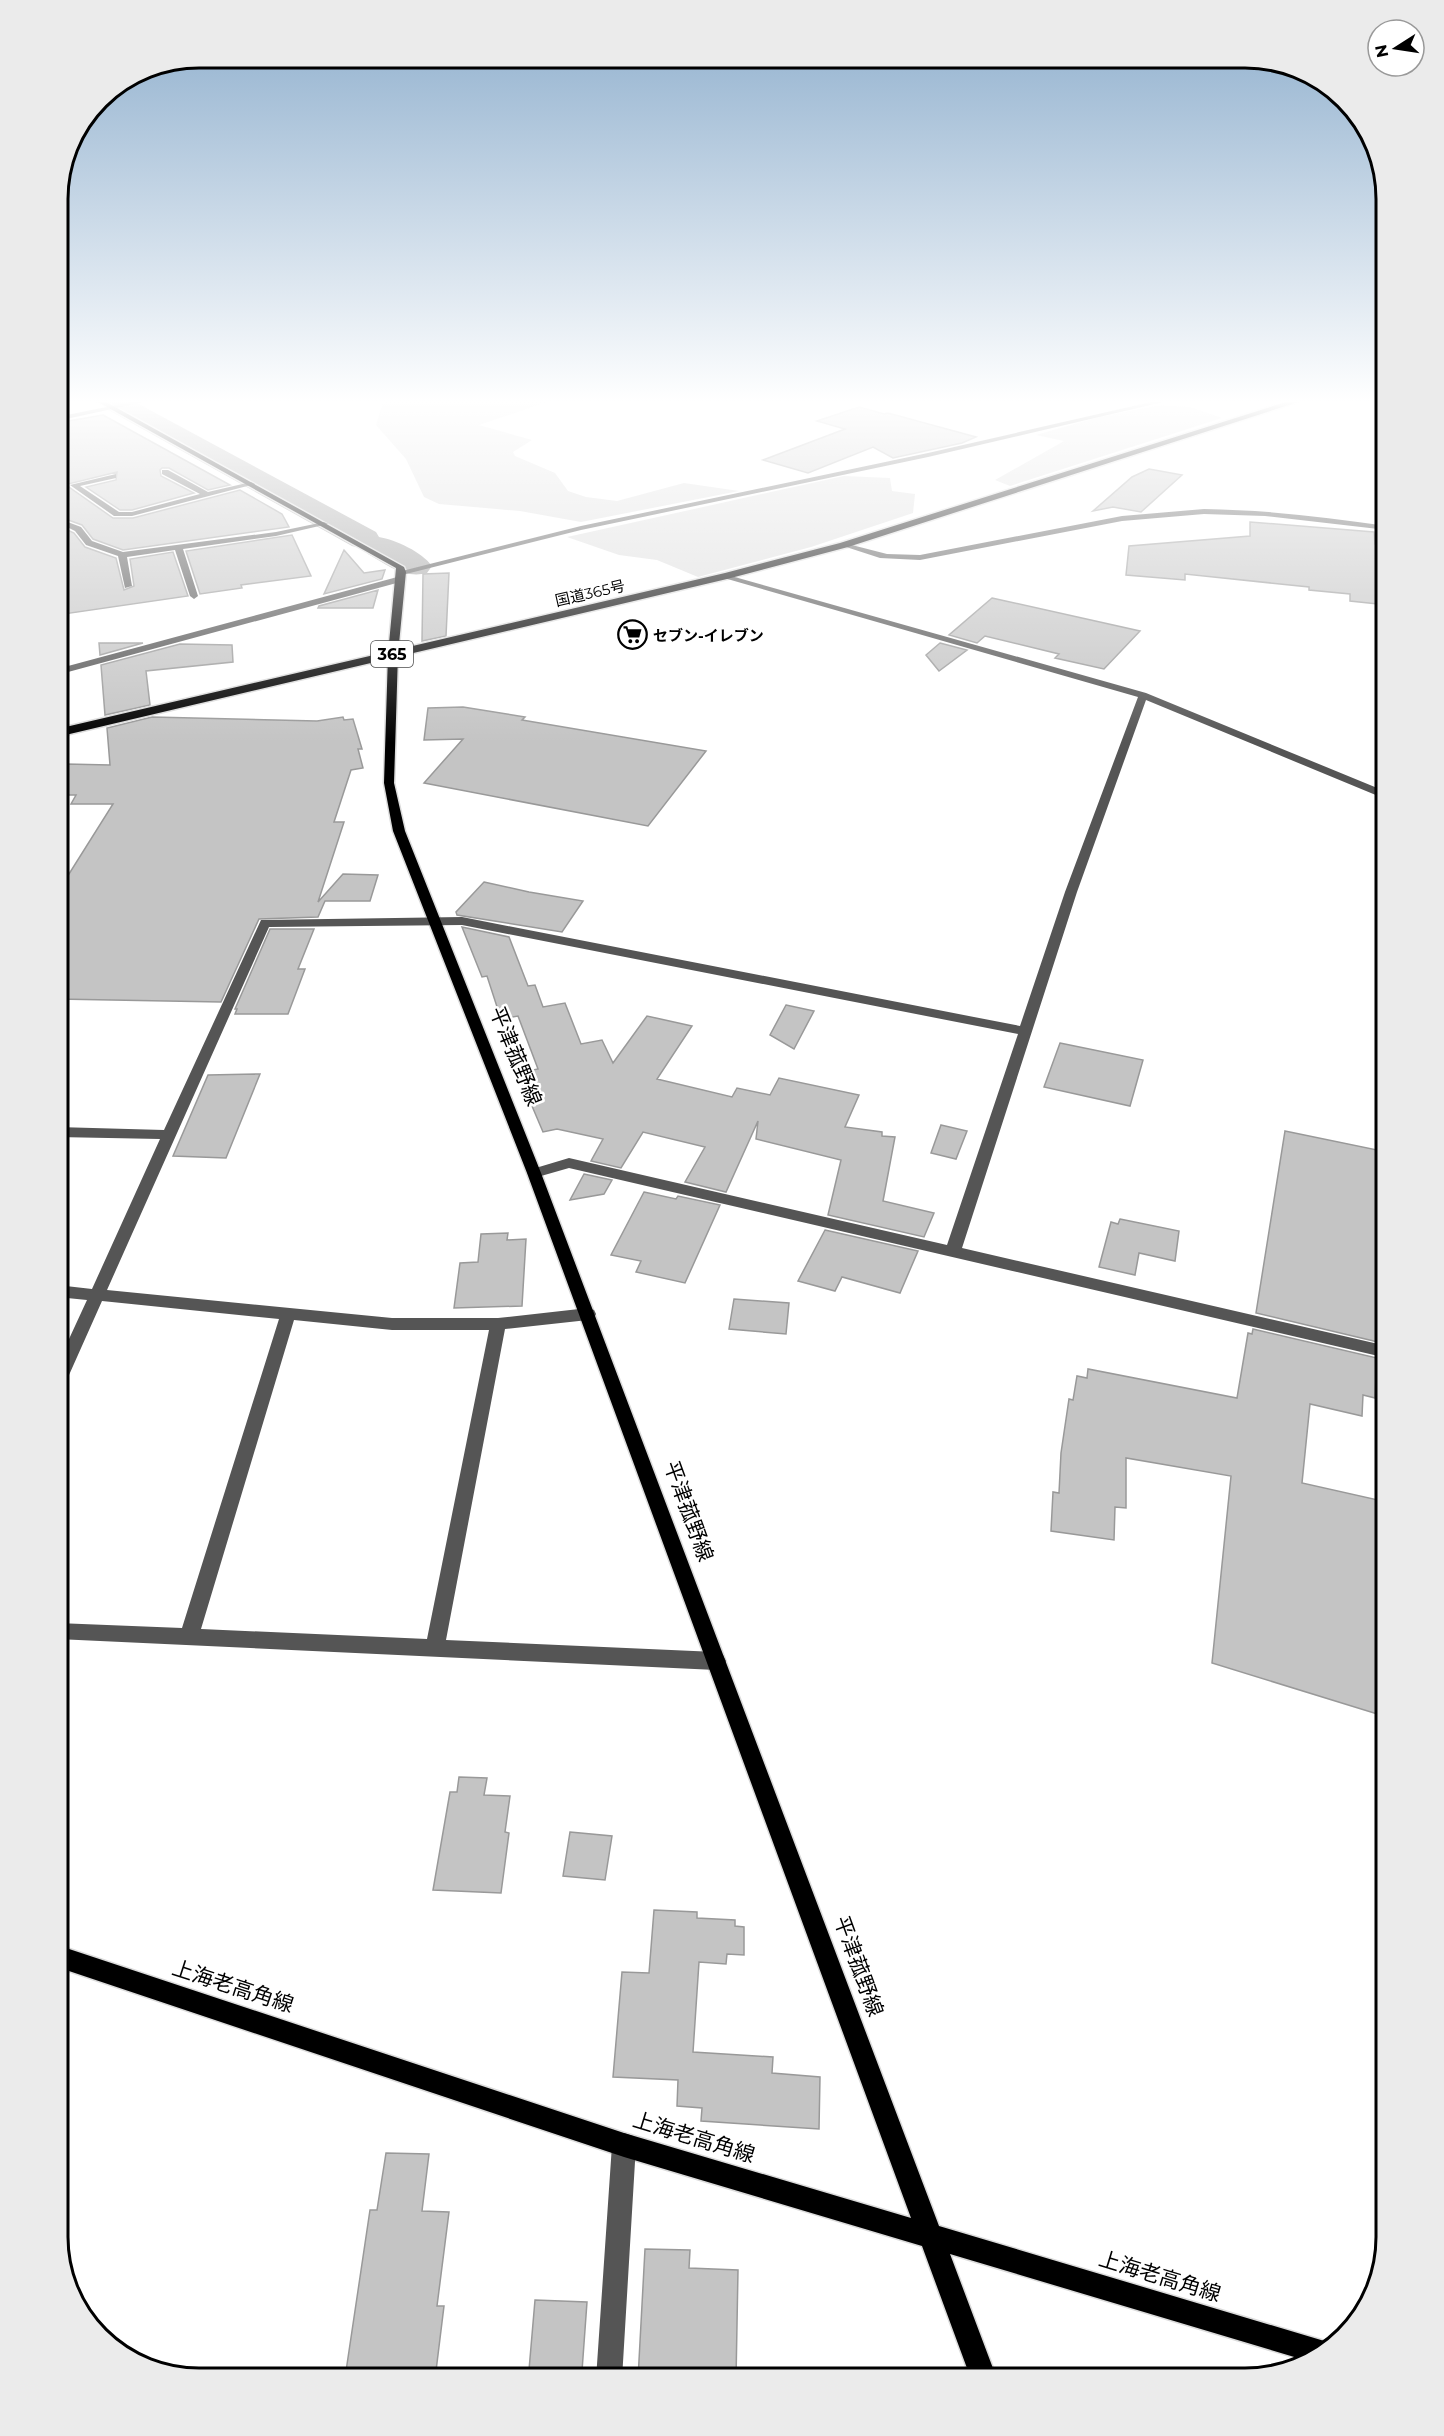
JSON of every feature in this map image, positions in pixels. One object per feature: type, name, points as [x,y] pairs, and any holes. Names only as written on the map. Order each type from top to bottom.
[{"type":"highway","name":"国道365号","points":[[68,730],[727,576],[844,545],[936,516]]},
{"type":"main road","points":[[309,516],[400,567],[401,575]]},
{"type":"main road","name":"平津菰野線","points":[[401,575],[393,654],[389,783],[399,831],[588,1314],[980,2368]]},
{"type":"main road","name":"上海老高角線","points":[[67,1959],[624,2145],[1313,2349]]},
{"type":"street","points":[[68,669],[180,640],[401,575],[581,528],[640,516]]},
{"type":"street","points":[[844,545],[880,556],[923,558],[970,546],[1151,516]]},
{"type":"street","points":[[1293,516],[1376,527]]},
{"type":"street","points":[[68,524],[78,528],[89,543],[122,555],[276,534],[324,524]]},
{"type":"street","points":[[178,548],[194,596]]},
{"type":"street","points":[[122,555],[128,586]]},
{"type":"street","points":[[727,576],[1143,695],[1376,791]]},
{"type":"street","points":[[953,1251],[1071,892],[1143,695]]},
{"type":"street","points":[[67,1360],[265,923],[462,921],[1025,1031]]},
{"type":"street","points":[[68,1132],[169,1135]]},
{"type":"street","points":[[534,1173],[569,1163],[1376,1349]]},
{"type":"street","points":[[67,1292],[392,1324],[498,1324],[588,1314]]},
{"type":"street","points":[[189,1637],[288,1315]]},
{"type":"street","points":[[435,1648],[498,1324]]},
{"type":"street","points":[[67,1631],[716,1661]]},
{"type":"street","points":[[610,2368],[624,2145]]},
{"type":"shaded area","points":[[546,516],[613,516],[581,522]]},
{"type":"shaded area","points":[[664,516],[905,516],[811,547],[698,577],[657,560],[619,555],[567,537]]},
{"type":"building","points":[[68,516],[133,518],[142,516],[283,516],[289,527],[123,550],[93,539],[82,525],[68,520]]},
{"type":"building","points":[[1250,522],[1374,532],[1376,604],[1350,601],[1350,594],[1309,590],[1309,587],[1185,574],[1185,580],[1126,575],[1129,546],[1250,536]]},
{"type":"building","points":[[68,530],[74,533],[85,547],[116,558],[124,590],[134,586],[130,559],[173,552],[188,596],[68,613]]},
{"type":"building","points":[[292,535],[311,576],[241,585],[242,588],[200,594],[186,551]]},
{"type":"building","points":[[344,550],[364,573],[385,570],[382,579],[324,594]]},
{"type":"building","points":[[449,573],[446,636],[422,641],[423,574]]},
{"type":"building","points":[[378,590],[373,608],[318,608],[319,606]]},
{"type":"building","points":[[992,598],[1140,631],[1104,669],[1055,658],[1059,654],[985,636],[977,643],[949,635]]},
{"type":"building","points":[[99,643],[143,643],[100,655]]},
{"type":"building","points":[[940,643],[967,650],[939,671],[926,655]]},
{"type":"building","points":[[180,644],[232,645],[233,662],[146,671],[150,705],[105,715],[101,665]]},
{"type":"building","points":[[463,707],[525,717],[522,720],[706,751],[648,826],[424,783],[463,739],[424,740],[428,708]]},
{"type":"building","points":[[152,717],[317,721],[343,717],[344,720],[353,719],[362,749],[358,749],[363,768],[351,770],[334,822],[344,822],[318,902],[343,874],[378,875],[370,901],[325,901],[318,917],[259,919],[221,1002],[68,999],[68,876],[113,804],[71,804],[76,795],[68,795],[68,764],[110,765],[107,728]]},
{"type":"building","points":[[484,882],[583,901],[562,932],[457,915],[456,912]]},
{"type":"building","points":[[462,927],[509,937],[528,986],[535,985],[543,1007],[565,1003],[581,1044],[602,1040],[613,1063],[647,1016],[692,1026],[657,1079],[732,1097],[737,1088],[770,1095],[779,1078],[859,1095],[845,1127],[882,1132],[882,1136],[895,1137],[883,1201],[934,1213],[924,1237],[828,1215],[841,1160],[756,1139],[758,1121],[726,1192],[685,1182],[705,1147],[643,1132],[621,1168],[591,1161],[603,1139],[557,1129],[543,1132],[518,1073],[538,1069],[518,1016],[501,1019],[487,976],[482,977]]},
{"type":"building","points":[[270,929],[314,929],[298,969],[305,969],[288,1014],[235,1014],[237,1009],[235,1009]]},
{"type":"building","points":[[786,1005],[814,1011],[794,1049],[770,1035]]},
{"type":"building","points":[[1060,1043],[1143,1060],[1130,1106],[1044,1087]]},
{"type":"building","points":[[260,1074],[226,1158],[173,1156],[208,1075]]},
{"type":"building","points":[[941,1125],[967,1131],[956,1159],[931,1153]]},
{"type":"building","points":[[1285,1131],[1376,1150],[1376,1342],[1256,1313]]},
{"type":"building","points":[[584,1174],[612,1180],[604,1194],[570,1200]]},
{"type":"building","points":[[644,1192],[720,1205],[685,1283],[636,1272],[641,1261],[611,1255]]},
{"type":"building","points":[[1120,1219],[1179,1231],[1175,1261],[1139,1253],[1135,1275],[1099,1267],[1111,1222],[1118,1224]]},
{"type":"building","points":[[825,1230],[918,1251],[900,1293],[842,1277],[835,1291],[798,1281]]},
{"type":"building","points":[[508,1233],[507,1240],[526,1239],[522,1306],[454,1308],[460,1263],[478,1262],[481,1234]]},
{"type":"building","points":[[734,1299],[789,1303],[786,1334],[729,1329]]},
{"type":"building","points":[[1253,1329],[1376,1358],[1375,1398],[1363,1395],[1362,1416],[1310,1404],[1302,1483],[1376,1500],[1376,1714],[1212,1663],[1231,1476],[1126,1458],[1126,1508],[1115,1507],[1114,1540],[1051,1531],[1053,1492],[1059,1493],[1061,1453],[1069,1399],[1073,1400],[1077,1376],[1087,1378],[1088,1369],[1237,1398],[1248,1333],[1252,1334]]},
{"type":"building","points":[[459,1777],[487,1778],[484,1795],[510,1796],[505,1832],[509,1833],[501,1893],[433,1890],[450,1792],[457,1792]]},
{"type":"building","points":[[570,1832],[612,1836],[605,1880],[563,1876]]},
{"type":"building","points":[[654,1910],[697,1912],[697,1918],[735,1920],[735,1926],[744,1927],[744,1955],[727,1954],[726,1964],[699,1962],[693,2052],[773,2057],[772,2073],[820,2077],[819,2129],[701,2121],[702,2108],[677,2106],[678,2080],[613,2077],[622,1972],[649,1973]]},
{"type":"building","points":[[386,2153],[429,2154],[422,2211],[449,2212],[437,2306],[444,2306],[436,2368],[346,2368],[370,2210],[377,2210]]},
{"type":"building","points":[[645,2249],[690,2250],[689,2268],[738,2270],[736,2368],[639,2368]]},
{"type":"building","points":[[535,2300],[587,2302],[582,2368],[529,2368]]},
{"type":"waterway","points":[[322,516],[364,539]]},
{"type":"waterway","points":[[380,547],[415,566]]},
{"type":"place","name":"セブン-イレブン","points":[[632,635]]}]
